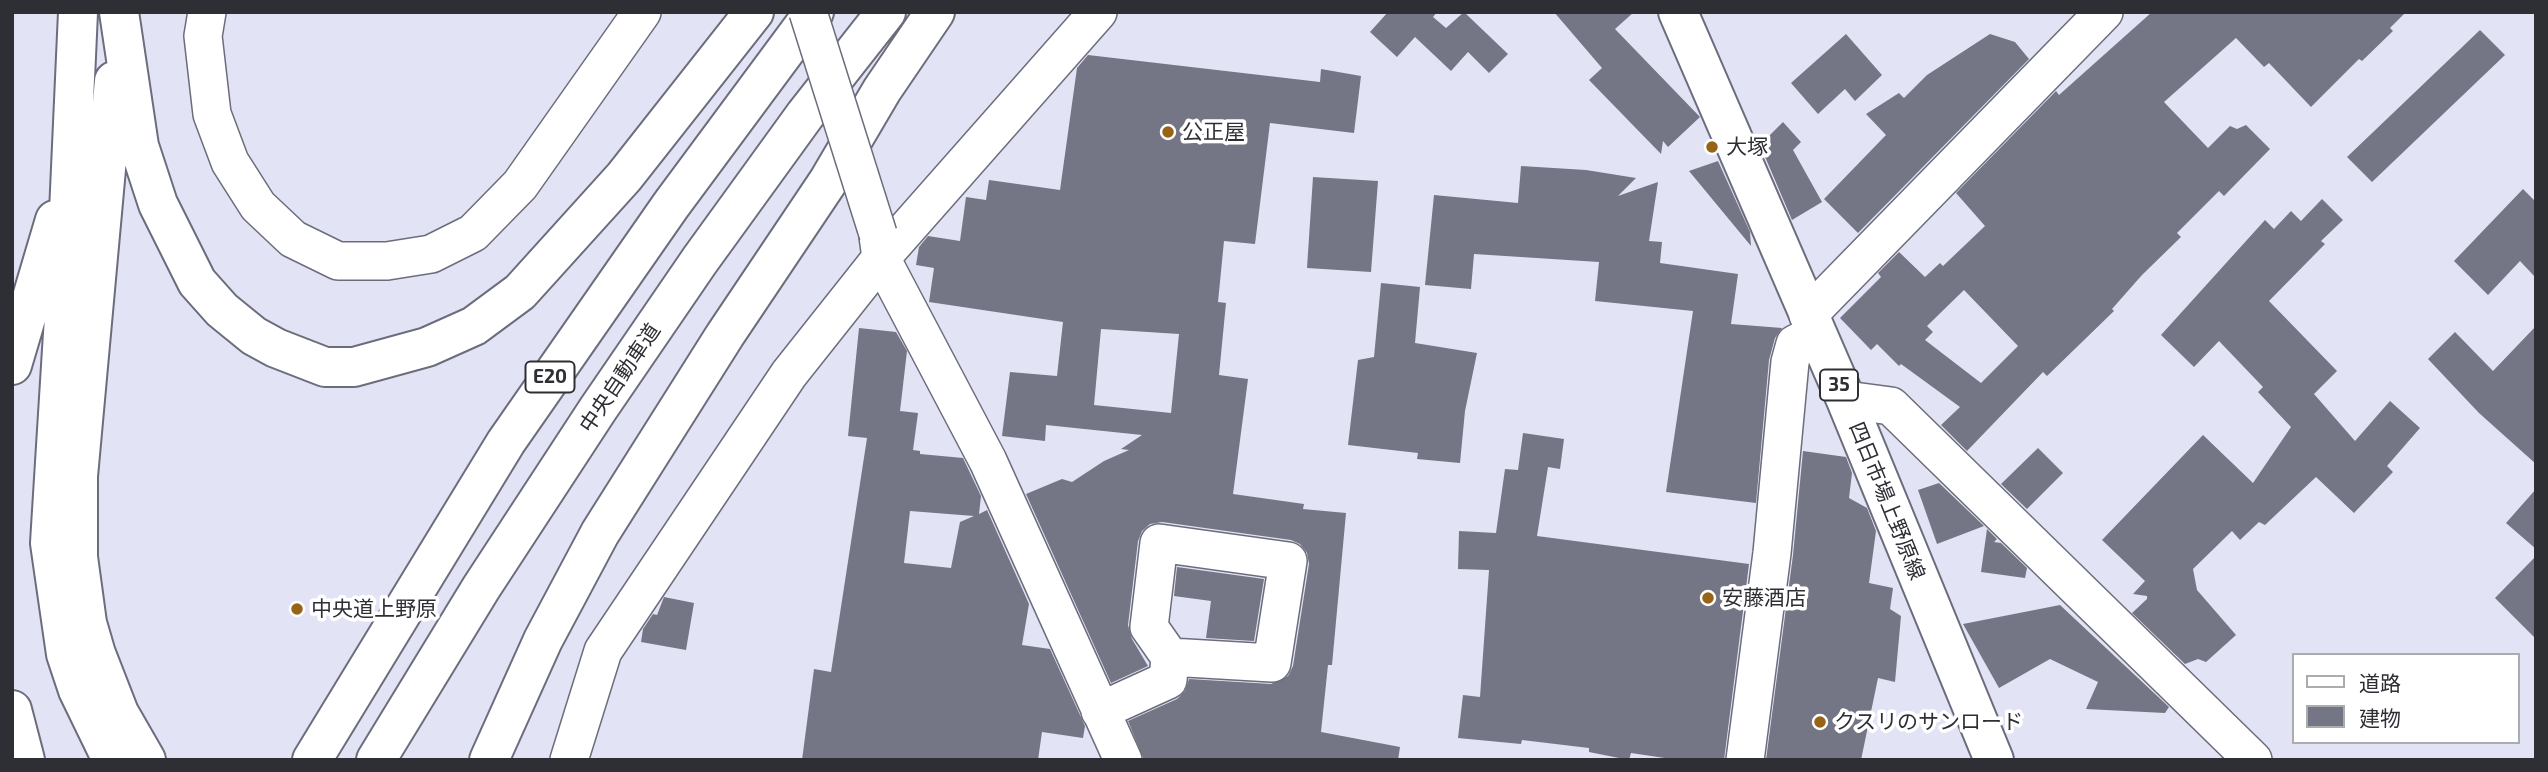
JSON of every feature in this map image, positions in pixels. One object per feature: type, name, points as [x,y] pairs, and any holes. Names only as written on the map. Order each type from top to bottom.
[{"type":"main road","points":[[78,12],[50,542],[66,654],[78,690],[131,755]]},
{"type":"main road","points":[[119,12],[77,517],[78,557],[87,623],[131,755]]},
{"type":"main road","points":[[119,12],[139,146],[158,204],[197,282],[222,310],[254,335],[276,348],[324,367],[354,367],[427,348],[474,326],[520,292],[624,177],[754,12]]},
{"type":"main road","name":"E20","points":[[312,760],[412,592],[528,409],[671,205],[814,12]]},
{"type":"main road","name":"中央自動車道","points":[[376,760],[481,588],[598,409],[700,260],[805,115],[886,12]]},
{"type":"main road","points":[[489,760],[543,640],[600,533],[682,402],[829,180],[882,90],[936,12]]},
{"type":"main road","name":"四日市場上野原線","points":[[1678,12],[1846,400],[1994,760]]},
{"type":"main road","points":[[12,365],[72,164]]},
{"type":"main road","points":[[12,710],[25,760]]},
{"type":"street","points":[[207,12],[203,36],[212,114],[230,162],[258,206],[293,239],[338,261],[387,261],[431,254],[473,233],[520,184],[642,12]]},
{"type":"street","points":[[808,12],[879,246],[988,461],[1123,760]]},
{"type":"street","points":[[569,760],[603,651],[789,374],[879,246],[1098,12]]},
{"type":"street","points":[[1745,760],[1772,553],[1790,362],[1795,344],[2104,12]]},
{"type":"street","points":[[1846,400],[1891,407],[2253,760]]},
{"type":"street","points":[[1100,711],[1168,680],[1170,657]]},
{"type":"building","points":[[1388,12],[1437,12],[1433,17],[1446,28],[1464,12],[1508,54],[1489,73],[1468,52],[1451,71],[1415,37],[1397,57],[1370,32]]},
{"type":"building","points":[[1554,12],[1634,12],[1615,29],[1700,117],[1668,147],[1663,141],[1661,154],[1589,80],[1602,68]]},
{"type":"building","points":[[2152,12],[2406,12],[2390,28],[2393,31],[2362,61],[2359,59],[2311,107],[2269,63],[2264,67],[2236,38],[2164,102],[2208,148],[2230,126],[2237,129],[2246,125],[2270,149],[2224,196],[2219,191],[2177,233],[2181,237],[2142,275],[2112,309],[2114,311],[2047,376],[2043,372],[1967,451],[1941,425],[1960,407],[1901,364],[1899,366],[1877,344],[1871,350],[1840,318],[1881,277],[1878,273],[1899,252],[1925,277],[1940,263],[1943,266],[1985,226],[1956,193],[2056,91],[2059,95]],"holes":[[[1964,290],[2018,346],[1981,383],[1925,340],[1933,332],[1927,326]]]},
{"type":"building","points":[[2480,30],[2505,55],[2372,182],[2347,157]]},
{"type":"building","points":[[1846,34],[1882,75],[1855,101],[1845,89],[1818,114],[1791,83]]},
{"type":"building","points":[[1990,34],[2015,42],[2029,59],[1858,233],[1824,199],[1886,135],[1866,114],[1899,93],[1904,98],[1927,75]]},
{"type":"building","points":[[1088,55],[1320,82],[1321,69],[1361,76],[1354,133],[1270,123],[1255,244],[1224,241],[1218,302],[1226,303],[1219,375],[1248,379],[1233,494],[1304,504],[1303,509],[1346,513],[1332,665],[1328,665],[1321,732],[1400,747],[1398,760],[1144,760],[1128,721],[1177,699],[1185,691],[1189,679],[1271,684],[1288,676],[1293,666],[1309,564],[1307,553],[1300,544],[1291,540],[1162,522],[1150,524],[1142,531],[1138,541],[1128,625],[1132,639],[1148,666],[1111,683],[1026,494],[1062,479],[1072,482],[1104,461],[1129,450],[1121,449],[1142,435],[1046,425],[1045,441],[1002,436],[1010,372],[1057,376],[1063,322],[929,302],[934,268],[916,265],[919,247],[928,236],[960,241],[966,197],[986,200],[989,180],[1060,190],[1077,68]],"holes":[[[1101,329],[1179,334],[1171,413],[1094,405]]]},
{"type":"building","points":[[1783,122],[1801,142],[1793,150],[1822,202],[1792,220],[1760,145]]},
{"type":"building","points":[[1718,161],[1750,232],[1751,246],[1689,171]]},
{"type":"building","points":[[1521,166],[1586,170],[1636,178],[1618,196],[1658,182],[1649,241],[1662,242],[1660,263],[1738,274],[1731,324],[1782,328],[1775,338],[1769,360],[1756,503],[1666,492],[1693,311],[1595,301],[1599,262],[1474,254],[1471,289],[1425,285],[1434,195],[1518,203]]},
{"type":"building","points":[[1313,177],[1378,181],[1371,272],[1307,268]]},
{"type":"building","points":[[2523,189],[2536,202],[2536,278],[2520,261],[2488,295],[2454,261]]},
{"type":"building","points":[[2322,199],[2343,220],[2321,241],[2325,244],[2269,301],[2337,371],[2314,394],[2355,441],[2390,401],[2420,428],[2387,466],[2393,472],[2354,513],[2316,477],[2265,525],[2259,522],[2240,540],[2232,531],[2193,569],[2197,590],[2236,635],[2206,662],[2198,659],[2185,664],[2132,613],[2147,599],[2147,596],[2133,594],[2145,581],[2102,540],[2203,435],[2253,483],[2291,427],[2258,392],[2263,387],[2219,341],[2194,367],[2161,335],[2265,220],[2274,229],[2291,211],[2301,221]]},
{"type":"building","points":[[1381,283],[1420,287],[1415,343],[1477,353],[1465,411],[1460,463],[1417,459],[1418,453],[1348,445],[1358,360],[1374,357]]},
{"type":"building","points":[[2536,326],[2536,464],[2479,413],[2428,359],[2455,332],[2493,371]]},
{"type":"building","points":[[859,328],[896,332],[907,351],[900,411],[918,413],[913,450],[920,451],[920,454],[963,458],[981,496],[979,514],[987,510],[1029,604],[1022,645],[1050,649],[1085,726],[1083,738],[1042,732],[1038,760],[802,760],[814,669],[831,672],[867,438],[848,436]],"holes":[[[910,511],[974,516],[960,522],[951,568],[904,563]]]},
{"type":"building","points":[[1523,433],[1564,439],[1560,469],[1548,467],[1537,536],[1749,564],[1724,760],[1678,760],[1631,753],[1629,760],[1589,752],[1589,748],[1522,740],[1521,744],[1458,738],[1463,695],[1480,697],[1489,570],[1458,569],[1459,531],[1496,533],[1505,469],[1518,470]]},
{"type":"building","points":[[2038,448],[2063,473],[2027,509],[2001,484]]},
{"type":"building","points":[[1803,451],[1846,457],[1852,473],[1849,498],[1867,508],[1876,531],[1869,583],[1893,588],[1890,609],[1901,616],[1895,682],[1878,678],[1861,760],[1766,760],[1793,555]]},
{"type":"building","points":[[1939,483],[1984,526],[1937,544],[1918,490]]},
{"type":"building","points":[[2536,489],[2536,549],[2506,523]]},
{"type":"building","points":[[1987,529],[1997,539],[1994,542],[2001,543],[2027,568],[2025,578],[1981,572]]},
{"type":"building","points":[[2536,556],[2536,639],[2495,598]]},
{"type":"building","points":[[1177,567],[1264,579],[1254,641],[1206,638],[1211,601],[1174,596]]},
{"type":"building","points":[[664,597],[694,603],[686,650],[641,642],[643,629],[653,614],[657,615]]},
{"type":"building","points":[[2060,605],[2169,707],[2165,713],[2086,709],[2098,682],[2050,659],[1999,688],[1963,624]]},
{"type":"place","name":"公正屋","points":[[1168,132]]},
{"type":"place","name":"大塚","points":[[1712,147]]},
{"type":"place","name":"安藤酒店","points":[[1708,598]]},
{"type":"place","name":"中央道上野原","points":[[297,609]]},
{"type":"place","name":"クスリのサンロード","points":[[1820,722]]}]
